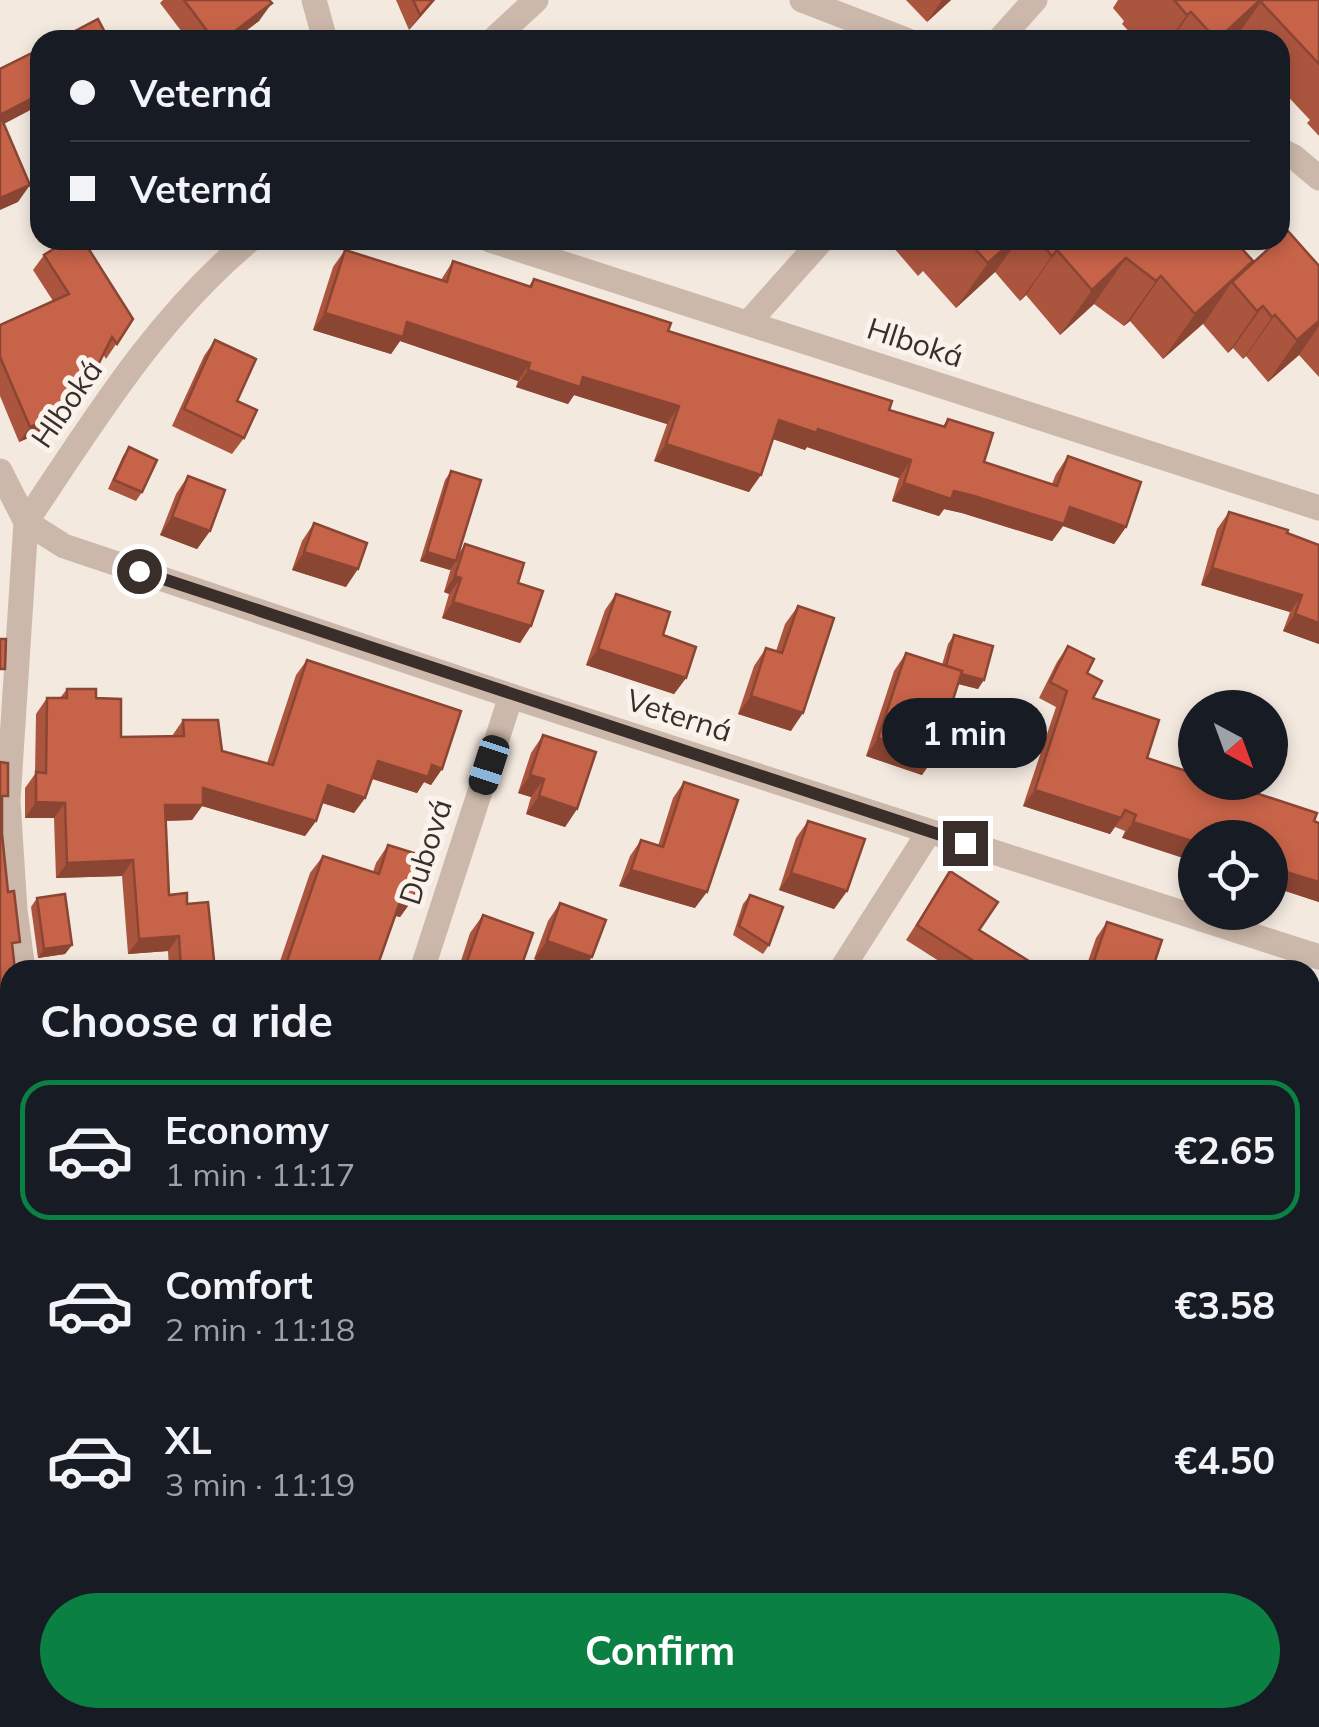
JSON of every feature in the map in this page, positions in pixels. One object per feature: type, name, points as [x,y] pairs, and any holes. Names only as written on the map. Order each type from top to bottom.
[{"type":"street","points":[[314,0],[322,30]]},
{"type":"street","points":[[504,30],[536,0]]},
{"type":"street","points":[[802,0],[880,30]]},
{"type":"street","points":[[1009,30],[1035,0]]},
{"type":"street","points":[[1290,156],[1318,173]]},
{"type":"street","name":"Hlboká","points":[[26,522],[164,323],[238,250]]},
{"type":"street","name":"Hlboká","points":[[521,250],[1319,508]]},
{"type":"street","points":[[748,323],[813,250]]},
{"type":"street","points":[[0,470],[26,522],[8,801],[22,960]]},
{"type":"street","name":"Veterná","points":[[26,522],[64,546],[511,696],[1319,957]]},
{"type":"street","name":"Dubová","points":[[425,960],[511,696]]},
{"type":"street","points":[[848,960],[929,832]]},
{"type":"building","points":[[184,0],[272,3],[236,30],[206,30]]},
{"type":"building","points":[[413,0],[433,0],[420,15]]},
{"type":"building","points":[[1174,0],[1260,0],[1228,30],[1208,30],[1191,12],[1187,15]]},
{"type":"building","points":[[1319,0],[1319,64],[1290,30],[1261,2]]},
{"type":"building","points":[[98,19],[104,30],[77,30]]},
{"type":"building","points":[[30,54],[30,99],[0,115],[0,69]]},
{"type":"building","points":[[0,115],[30,185],[0,198]]},
{"type":"building","points":[[1290,233],[1319,266],[1319,321],[1297,340],[1263,306],[1257,311],[1232,282],[1267,250],[1290,250]]},
{"type":"building","points":[[52,250],[89,250],[133,319],[117,344],[112,337],[77,407],[30,427],[0,357],[0,325],[69,294],[44,255]]},
{"type":"building","points":[[345,250],[447,282],[453,261],[531,287],[534,279],[671,323],[668,331],[892,401],[889,410],[945,427],[948,419],[993,433],[984,462],[1057,486],[1068,456],[1141,482],[1126,527],[1070,507],[1064,524],[974,496],[954,491],[951,499],[904,483],[911,460],[779,420],[761,475],[666,444],[679,406],[583,377],[580,387],[528,370],[530,363],[407,322],[403,337],[325,313]]},
{"type":"building","points":[[976,250],[1002,250],[988,263]]},
{"type":"building","points":[[1057,250],[1243,250],[1253,261],[1195,314],[1161,276],[1156,281],[1126,258],[1092,290]]},
{"type":"building","points":[[215,340],[256,359],[237,401],[257,410],[244,438],[184,409]]},
{"type":"building","points":[[129,447],[157,460],[142,492],[114,480]]},
{"type":"building","points":[[451,471],[481,480],[456,561],[427,552]]},
{"type":"building","points":[[188,476],[225,490],[210,531],[172,517]]},
{"type":"building","points":[[1229,512],[1288,530],[1287,533],[1319,545],[1319,623],[1295,614],[1302,595],[1212,568]]},
{"type":"building","points":[[314,523],[367,543],[358,569],[304,552]]},
{"type":"building","points":[[465,544],[524,563],[518,583],[543,591],[531,626],[453,602],[461,578],[455,576]]},
{"type":"building","points":[[616,594],[670,612],[663,635],[696,647],[686,678],[598,649]]},
{"type":"building","points":[[798,606],[834,618],[803,713],[751,696],[766,648],[782,653]]},
{"type":"building","points":[[954,635],[993,646],[984,680],[946,666]]},
{"type":"building","points":[[0,639],[6,639],[5,669],[0,669]]},
{"type":"building","points":[[1068,646],[1094,659],[1087,673],[1102,681],[1093,698],[1159,720],[1147,758],[1178,768],[1178,800],[1277,800],[1317,813],[1314,821],[1319,823],[1319,882],[1288,873],[1288,820],[1178,820],[1178,837],[1133,822],[1136,815],[1125,810],[1121,818],[1035,790],[1067,691],[1050,682]]},
{"type":"building","points":[[906,653],[962,671],[935,757],[878,738]]},
{"type":"building","points":[[307,660],[461,711],[442,769],[432,765],[428,777],[378,761],[365,798],[328,785],[316,821],[203,788],[203,805],[165,805],[169,895],[187,893],[187,904],[208,902],[214,960],[180,960],[179,936],[139,939],[133,860],[67,863],[65,803],[36,802],[36,772],[46,773],[47,698],[67,698],[67,689],[96,689],[96,698],[121,699],[121,737],[184,736],[183,720],[218,720],[222,751],[273,765]]},
{"type":"building","points":[[543,735],[596,752],[577,809],[539,796],[544,779],[530,775]]},
{"type":"building","points":[[0,762],[8,763],[8,796],[2,796],[2,834],[8,892],[14,891],[20,942],[12,943],[14,960],[0,960]]},
{"type":"building","points":[[684,782],[738,800],[707,892],[631,870],[641,840],[663,847]]},
{"type":"building","points":[[808,821],[865,839],[847,891],[791,873]]},
{"type":"building","points":[[388,845],[427,857],[413,899],[402,896],[380,960],[287,960],[323,856],[379,874]]},
{"type":"building","points":[[950,871],[998,902],[979,930],[1027,960],[972,960],[917,925]]},
{"type":"building","points":[[65,894],[72,945],[44,949],[37,898]]},
{"type":"building","points":[[750,895],[783,907],[769,945],[739,926]]},
{"type":"building","points":[[560,903],[606,920],[592,957],[547,941]]},
{"type":"building","points":[[483,915],[533,933],[524,960],[467,960]]},
{"type":"building","points":[[1107,922],[1162,940],[1155,960],[1094,960]]},
{"type":"route","points":[[139,571],[965,843]]}]
